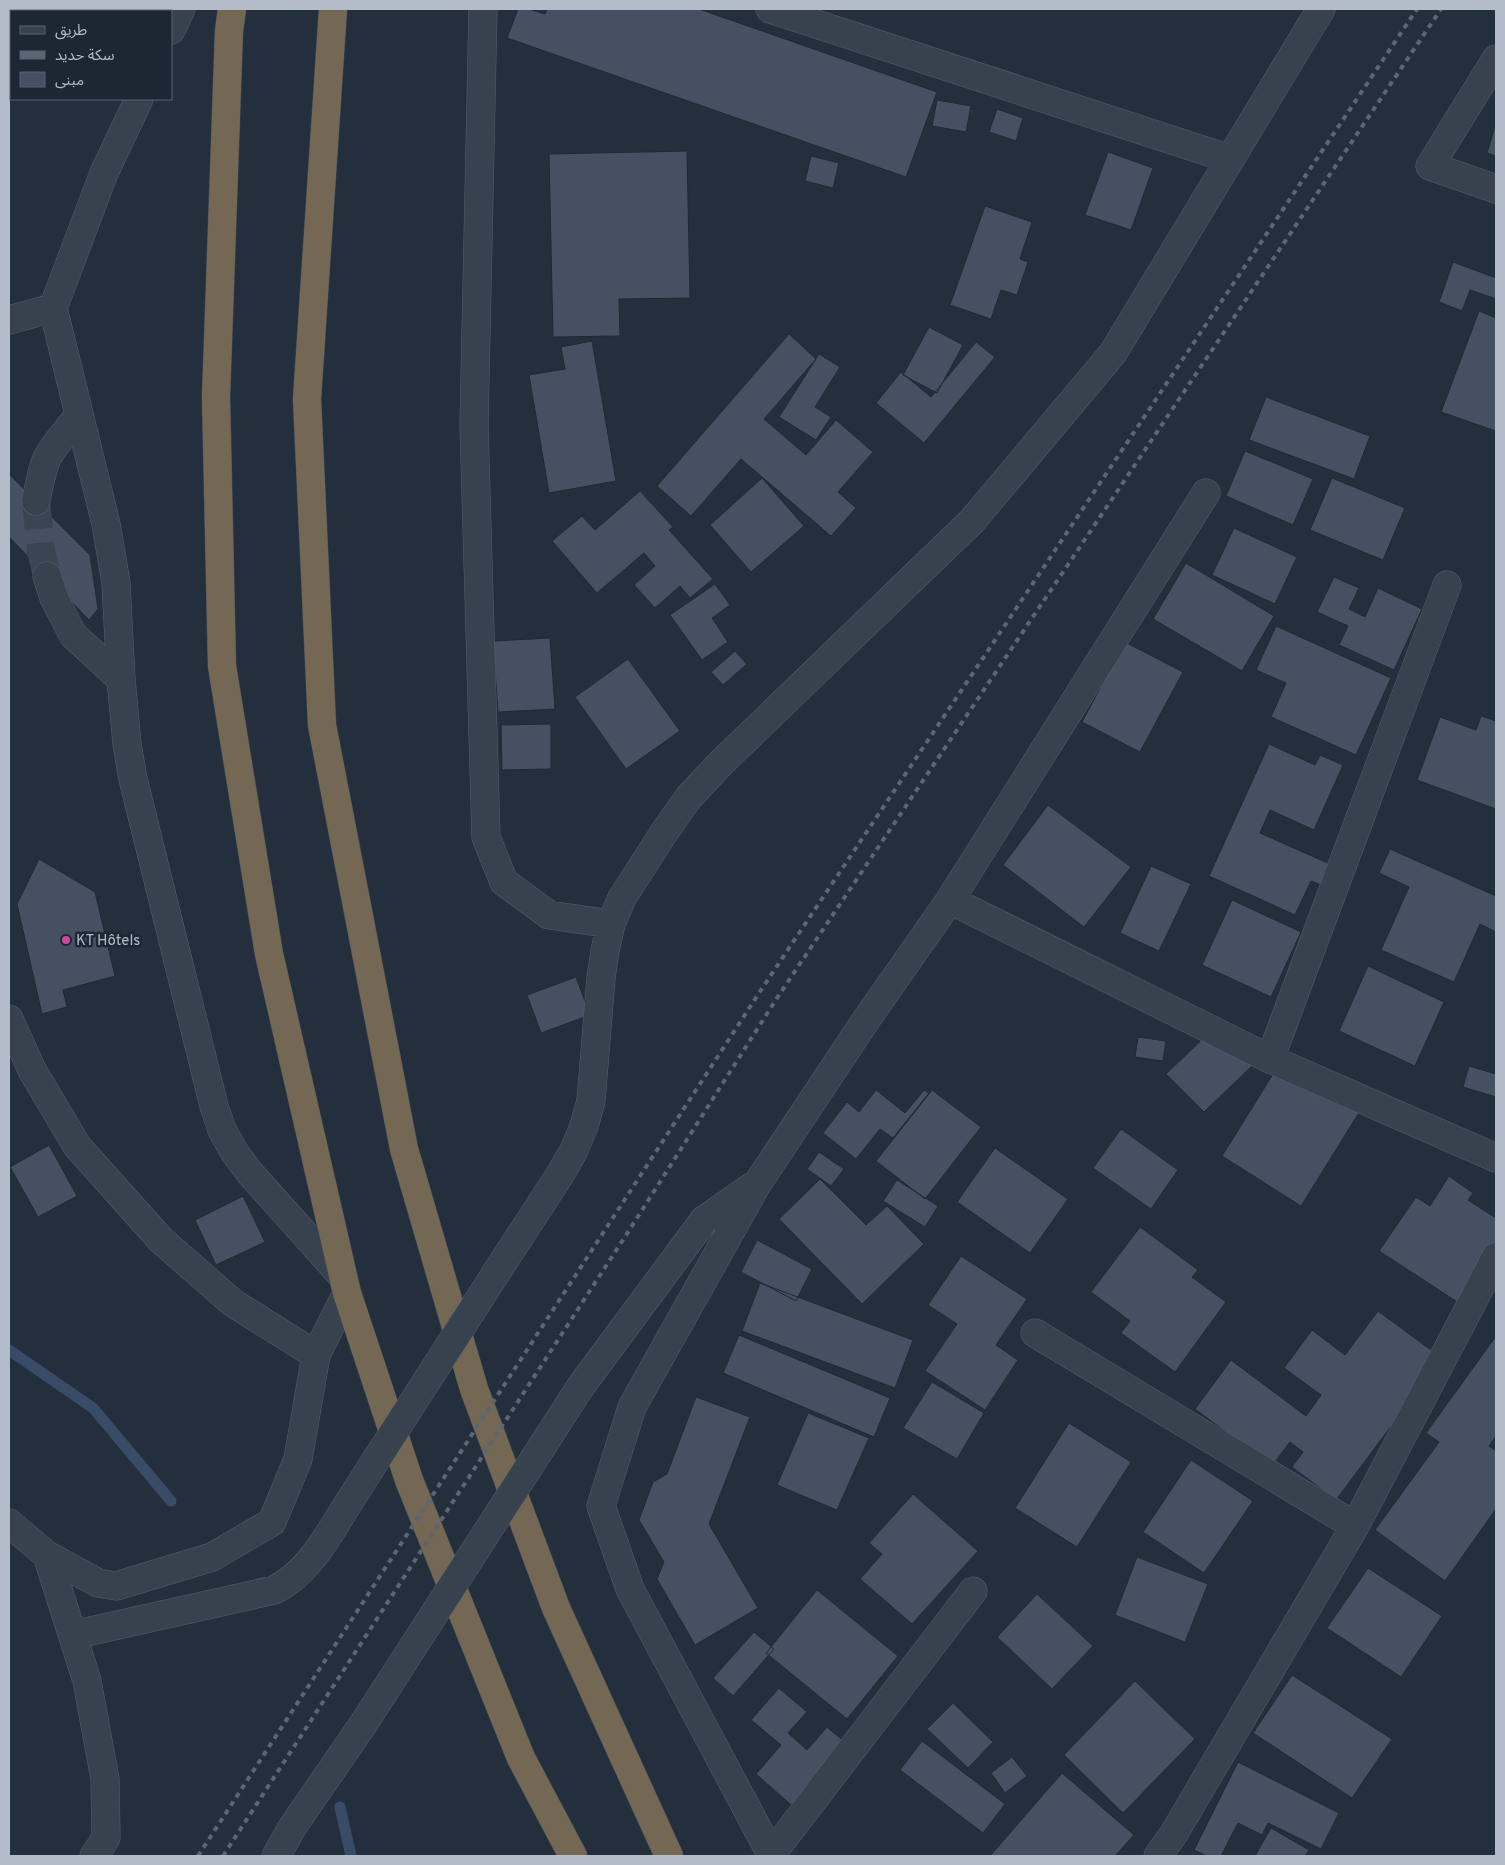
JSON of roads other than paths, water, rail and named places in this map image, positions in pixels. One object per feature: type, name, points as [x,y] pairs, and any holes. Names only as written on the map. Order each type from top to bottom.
[{"type":"highway","points":[[232,9],[229,31],[216,398],[222,666],[269,954],[345,1285],[409,1480],[521,1758],[573,1856]]},
{"type":"highway","points":[[333,9],[307,399],[322,726],[404,1149],[474,1389],[556,1608],[669,1853]]},
{"type":"street","points":[[172,28],[181,9]]},
{"type":"street","points":[[483,9],[474,425],[486,837],[504,882],[549,915],[611,924]]},
{"type":"street","points":[[770,9],[1230,159]]},
{"type":"street","points":[[73,1635],[274,1590],[288,1583],[312,1560],[574,1150],[592,1101],[601,978],[611,924],[622,898],[665,831],[689,797],[721,763],[972,522],[1113,353],[1322,9]]},
{"type":"street","points":[[1496,59],[1430,166],[1496,188]]},
{"type":"street","points":[[9,1523],[47,1555],[98,1583],[116,1586],[212,1557],[272,1522],[298,1459],[316,1355],[345,1285],[249,1172],[235,1153],[222,1130],[214,1106],[142,822],[128,744],[121,679],[116,583],[112,556],[106,524],[53,308],[104,173],[139,100]]},
{"type":"street","points":[[9,320],[53,308]]},
{"type":"street","points":[[36,501],[48,458],[54,447],[78,416]]},
{"type":"street","points":[[973,1591],[772,1856],[630,1589],[601,1506],[632,1407],[757,1184],[868,1016],[950,900],[1206,493]]},
{"type":"street","points":[[47,576],[54,598],[73,635],[121,679]]},
{"type":"street","points":[[1270,1059],[1447,585]]},
{"type":"street","points":[[950,900],[1270,1059],[1496,1158]]},
{"type":"street","points":[[9,1019],[32,1070],[77,1146],[161,1240],[233,1303],[316,1355]]},
{"type":"street","points":[[276,1856],[293,1826],[364,1723],[581,1386],[704,1220],[757,1184]]},
{"type":"street","points":[[1158,1856],[1174,1834],[1355,1526],[1496,1257]]},
{"type":"street","points":[[1036,1333],[1355,1526]]},
{"type":"street","points":[[47,1555],[88,1680],[105,1779],[106,1838],[94,1856]]},
{"type":"waterway","points":[[9,1350],[93,1408],[171,1501]]},
{"type":"waterway","points":[[340,1807],[351,1856]]},
{"type":"tunnel","points":[[36,501],[41,551],[47,576]]},
{"type":"railway","points":[[198,1856],[761,990],[1417,9]]},
{"type":"railway","points":[[223,1856],[630,1229],[777,998],[1441,9]]},
{"type":"place","name":"KT Hôtels","points":[[66,940]]}]
